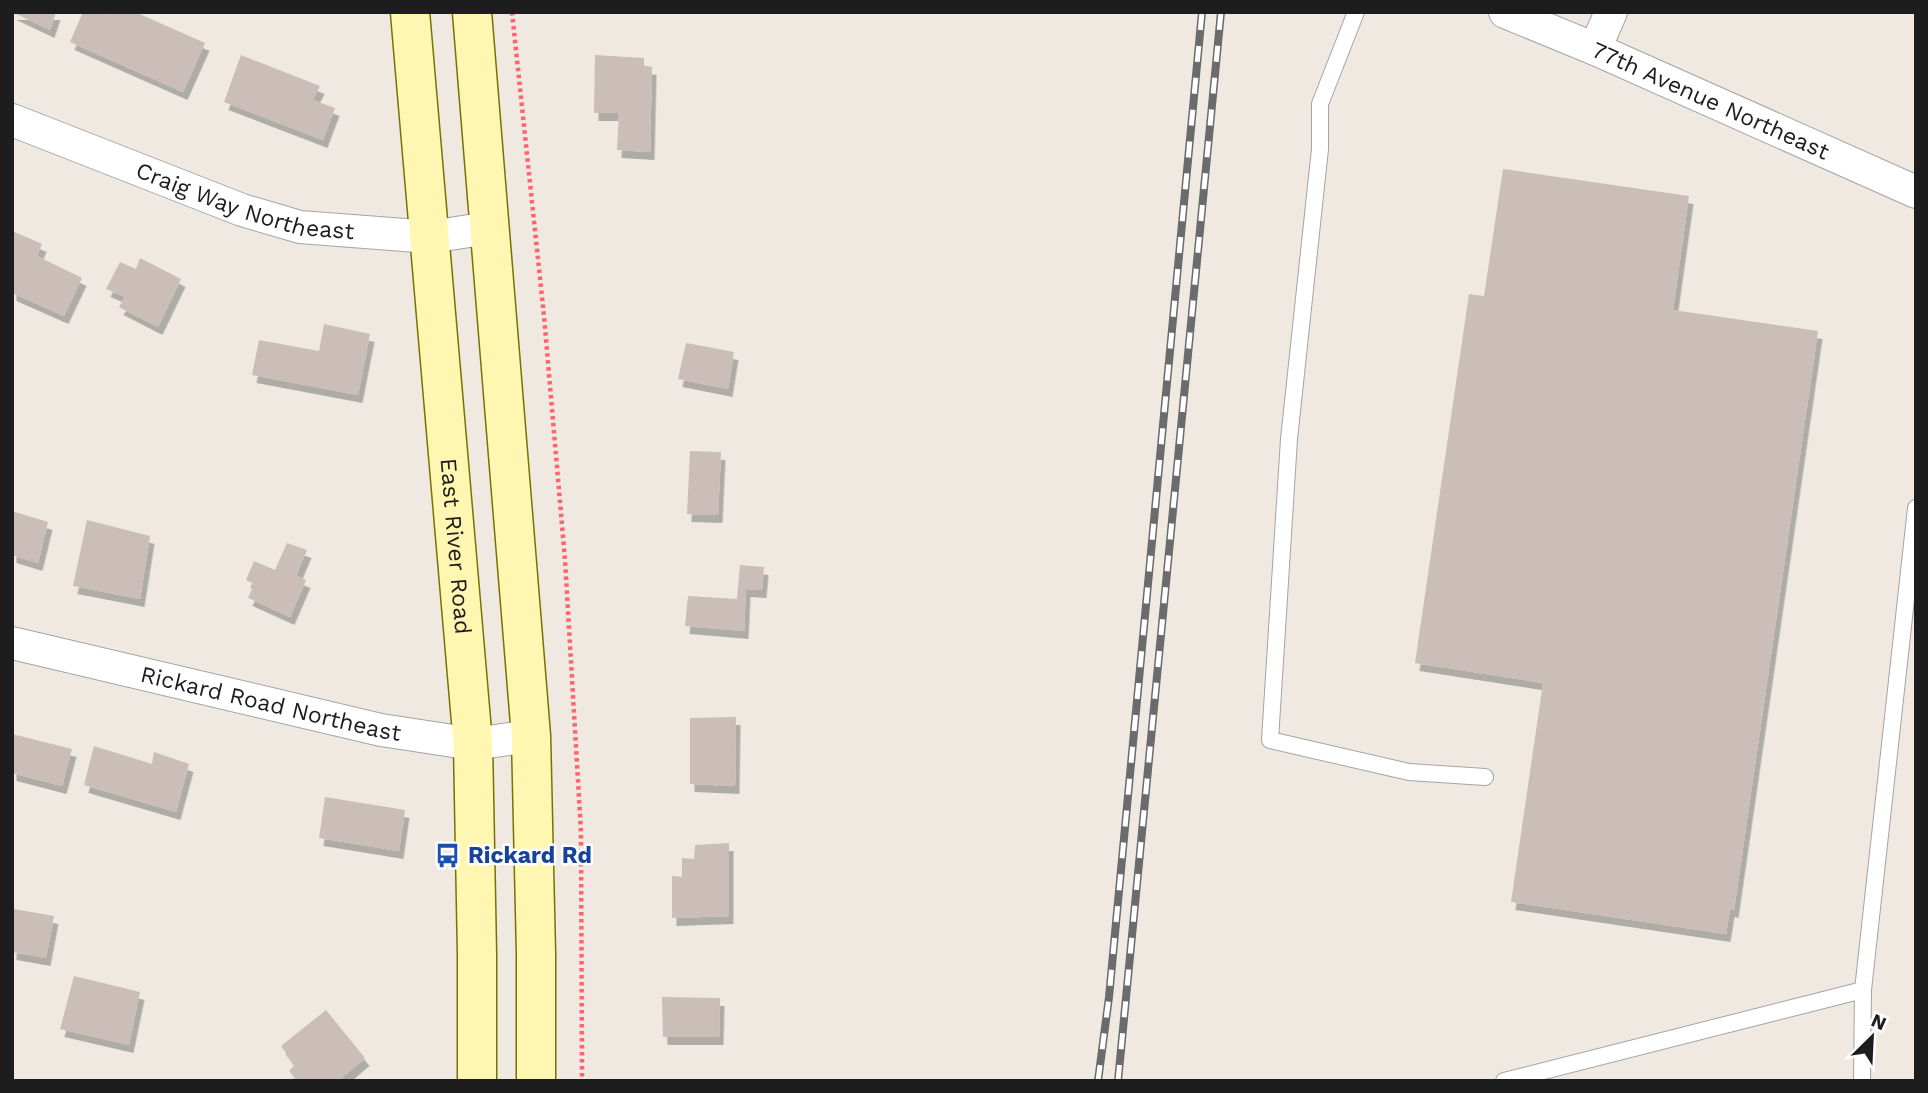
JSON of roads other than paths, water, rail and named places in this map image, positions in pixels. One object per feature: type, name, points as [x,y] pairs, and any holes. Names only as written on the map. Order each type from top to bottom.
[{"type":"main road","name":"East River Road","points":[[410,12],[473,744],[477,1081]]},
{"type":"main road","points":[[472,12],[531,737],[536,1081]]},
{"type":"street","name":"77th Avenue Northeast","points":[[1506,12],[1916,192]]},
{"type":"street","points":[[1595,50],[1611,12]]},
{"type":"street","name":"Craig Way Northeast","points":[[12,120],[242,210],[300,228],[430,237],[489,228]]},
{"type":"street","name":"Rickard Road Northeast","points":[[12,643],[381,730],[473,744],[531,737]]},
{"type":"lane","points":[[1356,12],[1320,104],[1320,149],[1289,439],[1270,740],[1409,772],[1485,777]]},
{"type":"lane","points":[[1862,1081],[1863,990],[1916,508]]},
{"type":"lane","points":[[1504,1081],[1863,990]]},
{"type":"railway","points":[[1098,1081],[1109,997],[1202,12]]},
{"type":"railway","points":[[1118,1081],[1221,12]]},
{"type":"place","name":"Rickard Rd","points":[[448,855]]}]
